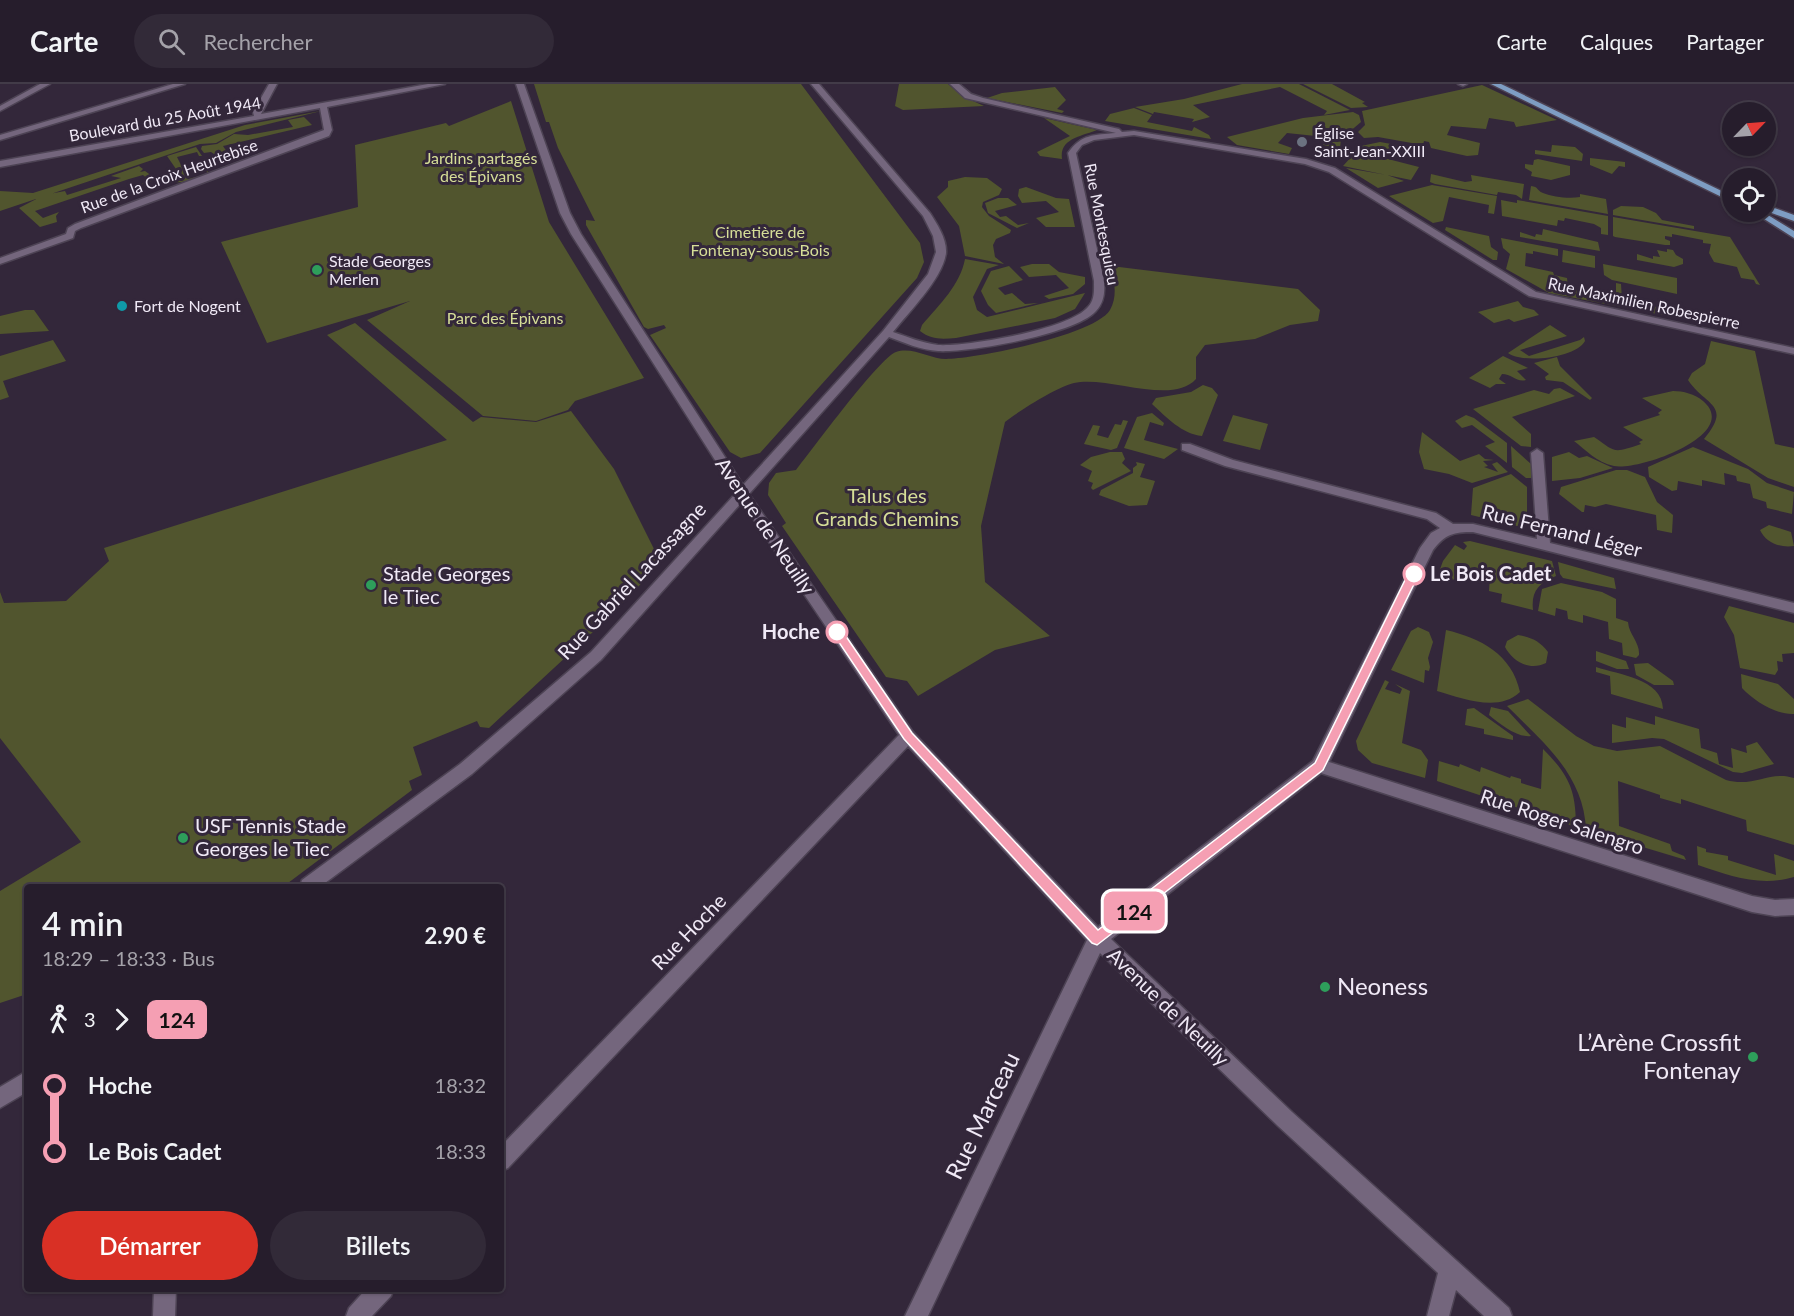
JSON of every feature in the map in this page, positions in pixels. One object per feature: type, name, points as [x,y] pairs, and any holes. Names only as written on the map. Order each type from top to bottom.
[{"type":"main road","points":[[1495,84],[1722,194]]},
{"type":"main road","points":[[1510,84],[1722,187]]},
{"type":"main road","points":[[1776,211],[1794,218]]},
{"type":"main road","points":[[1770,222],[1794,240]]},
{"type":"street","points":[[0,109],[46,84]]},
{"type":"street","points":[[0,138],[181,84]]},
{"type":"street","points":[[258,118],[256,112],[273,84]]},
{"type":"street","name":"Boulevard du 25 Août 1944","points":[[0,164],[441,84]]},
{"type":"street","name":"Avenue de Neuilly","points":[[520,84],[565,213],[576,234],[742,492],[908,736],[1097,939],[1285,1119],[1501,1316]]},
{"type":"street","name":"Rue Gabriel Lacassagne","points":[[311,884],[466,769],[596,656],[887,333],[933,274],[941,252],[938,236],[927,216],[815,84]]},
{"type":"street","points":[[954,84],[968,96],[981,100],[1113,128],[1122,133]]},
{"type":"street","name":"Rue de la Croix Heurtebise","points":[[0,261],[61,241],[70,236],[71,230],[78,226],[326,134],[328,130],[323,105]]},
{"type":"street","name":"Rue Montesquieu","points":[[887,333],[926,346],[961,347],[1056,328],[1090,311],[1100,296],[1099,281],[1072,153],[1076,146],[1086,140],[1122,133],[1144,134]]},
{"type":"street","name":"Rue Maximilien Robespierre","points":[[1144,134],[1318,165],[1340,174],[1533,294],[1794,351]]},
{"type":"street","name":"Rue Fernand Léger","points":[[1186,447],[1229,463],[1431,516],[1450,528],[1473,528],[1794,608]]},
{"type":"street","points":[[1537,453],[1544,546]]},
{"type":"street","points":[[1097,939],[1319,766],[1427,548],[1436,536],[1450,528]]},
{"type":"street","name":"Rue Hoche","points":[[504,1159],[908,736]]},
{"type":"street","name":"Rue Roger Salengro","points":[[1319,766],[1752,904],[1775,908],[1794,908]]},
{"type":"street","name":"Rue Marceau","points":[[916,1316],[1097,939]]},
{"type":"street","points":[[0,1098],[24,1083]]},
{"type":"street","points":[[1438,1316],[1450,1270]]},
{"type":"street","points":[[164,1316],[165,1292]]},
{"type":"street","points":[[357,1316],[378,1292]]},
{"type":"green space","name":"Cimetière de Fontenay-sous-Bois","points":[[534,84],[801,84],[920,243],[924,262],[917,278],[760,453],[741,458],[730,452],[650,335],[666,328],[664,325],[648,329],[644,327],[586,225],[586,220],[595,221],[558,148],[549,122],[546,122]]},
{"type":"green space","points":[[899,84],[948,84],[962,96],[984,106],[903,110],[895,106]]},
{"type":"green space","points":[[1242,84],[1299,84],[1350,110],[1324,115],[1327,111],[1280,87],[1193,105],[1210,117],[1192,122],[1194,119],[1154,112],[1153,114],[1135,107],[1184,99]]},
{"type":"green space","points":[[1303,84],[1332,84],[1365,102],[1362,103],[1368,107],[1351,108]]},
{"type":"green space","points":[[1482,85],[1557,120],[1516,127],[1514,122],[1489,118],[1486,129],[1451,126],[1447,135],[1480,143],[1478,155],[1467,156],[1431,148],[1429,142],[1424,141],[1423,145],[1378,137],[1364,138],[1358,132],[1365,125],[1362,111]]},
{"type":"green space","points":[[1055,87],[1066,100],[1057,109],[1064,111],[1062,113],[987,98],[1002,93]]},
{"type":"green space","points":[[511,101],[549,222],[644,378],[575,401],[568,410],[536,421],[483,416],[367,320],[410,301],[267,343],[221,242],[358,207],[355,145],[446,123],[449,126]]},
{"type":"green space","points":[[1134,108],[1152,115],[1147,122],[1192,131],[1194,127],[1209,135],[1211,139],[1105,121],[1110,114]]},
{"type":"green space","points":[[321,111],[236,132],[216,143],[200,144],[0,211],[0,191],[33,193],[245,125]]},
{"type":"green space","points":[[1353,112],[1359,115],[1361,122],[1341,139],[1340,148],[1323,145],[1325,137],[1287,133],[1278,143],[1292,148],[1289,154],[1237,145],[1227,137],[1303,118]]},
{"type":"green space","points":[[304,117],[312,125],[223,146],[227,152],[243,150],[217,156],[211,152],[204,153],[201,149],[202,146],[217,144],[234,134],[248,135],[293,127],[288,120]]},
{"type":"green space","points":[[1044,118],[1097,130],[1068,142],[1064,146],[1062,159],[1040,156],[1037,152],[1070,136]]},
{"type":"green space","points":[[1380,142],[1425,150],[1424,154],[1398,149],[1384,150],[1384,158],[1419,167],[1411,180],[1343,166],[1361,146]]},
{"type":"green space","points":[[1552,145],[1575,147],[1583,154],[1582,161],[1535,154],[1535,150],[1551,152]]},
{"type":"green space","points":[[196,147],[202,156],[199,156],[197,152],[177,157],[188,179],[208,174],[206,170],[211,174],[187,181],[162,183],[159,179],[176,174],[176,169],[167,156]]},
{"type":"green space","points":[[1590,158],[1625,162],[1625,167],[1619,166],[1612,174],[1590,165]]},
{"type":"green space","points":[[1534,160],[1570,166],[1570,175],[1551,180],[1531,176],[1532,172],[1525,168],[1525,164],[1533,165]]},
{"type":"green space","points":[[139,166],[143,169],[140,172],[145,171],[156,179],[134,189],[132,187],[150,181],[143,175],[35,211],[43,218],[59,212],[56,216],[57,222],[40,227],[19,208],[44,195],[65,191],[67,195],[121,178],[111,176]]},
{"type":"green space","points":[[1346,168],[1387,175],[1404,181],[1378,188]]},
{"type":"green space","points":[[1431,174],[1465,182],[1472,181],[1471,175],[1524,184],[1522,199],[1516,195],[1498,192],[1497,195],[1435,184],[1430,182]]},
{"type":"green space","points":[[965,177],[987,178],[1002,189],[999,195],[983,202],[982,207],[989,216],[1011,230],[1010,233],[996,239],[993,245],[995,257],[1004,264],[965,256],[959,226],[937,197],[948,187],[948,181]]},
{"type":"green space","points":[[1432,185],[1497,196],[1494,214],[1488,213],[1489,205],[1449,197],[1443,221],[1433,223],[1389,196]]},
{"type":"green space","points":[[1531,186],[1556,197],[1576,198],[1580,197],[1580,194],[1606,199],[1608,214],[1529,200]]},
{"type":"green space","points":[[1026,187],[1056,198],[1069,199],[1075,227],[1046,227],[1036,218],[1059,212],[1046,201],[1022,203],[1018,196],[1019,189]]},
{"type":"green space","points":[[998,198],[1008,198],[1017,205],[995,211],[1000,217],[1006,216],[1018,225],[1029,223],[1017,228],[988,213],[985,203]]},
{"type":"green space","points":[[1501,200],[1517,203],[1517,200],[1608,216],[1608,235],[1601,234],[1601,228],[1594,224],[1565,218],[1564,221],[1558,220],[1557,226],[1502,216]]},
{"type":"green space","points":[[1621,206],[1643,207],[1656,213],[1662,220],[1694,226],[1694,229],[1613,215],[1613,210]]},
{"type":"green space","points":[[1613,217],[1730,237],[1760,285],[1754,280],[1741,278],[1737,267],[1714,262],[1709,253],[1711,244],[1703,243],[1703,240],[1672,234],[1672,237],[1665,236],[1665,239],[1670,241],[1670,245],[1665,245],[1615,237],[1613,236]]},
{"type":"green space","points":[[1446,227],[1489,236],[1491,247],[1498,252],[1497,260],[1493,260],[1445,230]]},
{"type":"green space","points":[[1543,229],[1598,242],[1600,251],[1520,237],[1520,232],[1535,237],[1536,234],[1542,235]]},
{"type":"green space","points":[[1501,238],[1558,249],[1558,256],[1533,251],[1533,254],[1526,253],[1525,266],[1553,272],[1554,275],[1567,278],[1568,288],[1616,297],[1616,283],[1621,284],[1622,300],[1697,315],[1699,322],[1549,293],[1506,269],[1510,254],[1503,248]]},
{"type":"green space","points":[[1667,249],[1673,250],[1683,259],[1683,264],[1674,267],[1637,260],[1637,254],[1653,259],[1653,256],[1660,257],[1657,250],[1667,252]]},
{"type":"green space","points":[[1563,250],[1595,256],[1595,268],[1562,262]]},
{"type":"green space","points":[[965,259],[999,265],[987,269],[973,297],[977,310],[987,317],[1085,293],[1075,309],[1055,318],[956,338],[937,338],[924,334],[920,331],[922,325],[954,286]]},
{"type":"green space","points":[[1049,264],[1059,272],[1085,277],[1085,284],[1073,294],[1049,299],[1044,296],[1069,288],[1056,275],[1029,277],[1020,267]]},
{"type":"green space","points":[[1603,264],[1677,278],[1677,294],[1612,280],[1604,275]]},
{"type":"green space","points":[[1009,266],[1023,280],[998,288],[1005,295],[1012,293],[1025,304],[1038,303],[996,313],[988,305],[981,291],[991,271]]},
{"type":"green space","name":"Talus des Grands Chemins","points":[[1111,266],[1298,289],[1320,310],[1318,321],[1290,325],[1255,339],[1205,345],[1196,357],[1196,379],[1185,387],[1156,390],[1104,383],[1074,383],[1048,394],[1005,422],[981,526],[985,582],[1050,636],[995,650],[918,696],[907,681],[886,677],[782,526],[786,523],[768,495],[769,483],[776,473],[796,470],[875,370],[896,352],[908,351],[946,359],[961,358],[1033,344],[1082,328],[1100,319],[1110,310],[1115,294]]},
{"type":"green space","points":[[1518,301],[1523,307],[1534,310],[1539,315],[1514,322],[1509,319],[1494,323],[1478,312]]},
{"type":"green space","points":[[34,310],[49,331],[0,334],[0,316]]},
{"type":"green space","points":[[355,323],[473,422],[481,417],[536,422],[571,411],[614,469],[661,563],[607,619],[489,728],[480,727],[477,721],[413,747],[422,775],[409,781],[412,790],[287,884],[24,884],[24,995],[0,1003],[0,891],[81,842],[0,738],[0,592],[4,603],[66,601],[109,561],[104,548],[447,440],[327,335]]},
{"type":"green space","points":[[1550,325],[1567,336],[1520,350],[1529,356],[1584,337],[1585,341],[1571,352],[1548,358],[1525,358],[1508,353]]},
{"type":"green space","points":[[53,340],[66,361],[3,381],[9,397],[0,400],[0,356]]},
{"type":"green space","points":[[1711,341],[1755,351],[1775,444],[1794,448],[1794,487],[1768,478],[1704,439],[1716,419],[1716,412],[1688,380],[1692,373],[1705,364]]},
{"type":"green space","points":[[1503,356],[1528,368],[1517,371],[1526,380],[1502,374],[1499,379],[1506,384],[1496,384],[1490,388],[1469,378]]},
{"type":"green space","points":[[1557,357],[1560,366],[1592,398],[1590,400],[1563,382],[1546,380],[1545,377],[1549,374],[1534,363]]},
{"type":"green space","points":[[1203,385],[1212,388],[1218,395],[1202,436],[1181,428],[1152,404],[1156,398],[1191,392]]},
{"type":"green space","points":[[1560,388],[1575,396],[1512,417],[1531,434],[1531,447],[1521,446],[1473,409],[1534,390],[1549,394],[1554,389]]},
{"type":"green space","points":[[1673,391],[1696,396],[1703,401],[1711,413],[1709,426],[1699,437],[1683,448],[1644,463],[1614,466],[1597,459],[1574,441],[1594,437],[1615,450],[1641,444],[1639,442],[1643,440],[1623,427],[1660,415],[1658,413],[1662,410],[1642,398]]},
{"type":"green space","points":[[1152,413],[1164,423],[1163,426],[1150,422],[1144,440],[1178,449],[1164,459],[1124,448],[1137,417]]},
{"type":"green space","points":[[1233,415],[1268,424],[1260,450],[1223,441]]},
{"type":"green space","points":[[1466,415],[1474,418],[1507,443],[1507,463],[1485,446],[1495,442],[1472,425],[1462,428],[1455,421]]},
{"type":"green space","points":[[1123,420],[1128,421],[1117,448],[1111,450],[1084,444],[1093,425],[1100,426],[1097,435],[1108,438],[1115,424],[1121,425]]},
{"type":"green space","points":[[1422,432],[1460,461],[1479,454],[1485,459],[1494,460],[1483,461],[1488,466],[1484,467],[1498,472],[1492,464],[1497,462],[1508,472],[1472,483],[1449,474],[1424,469],[1419,452]]},
{"type":"green space","points":[[1511,446],[1531,464],[1531,478],[1526,478],[1512,467]]},
{"type":"green space","points":[[1693,447],[1748,469],[1767,483],[1794,492],[1792,514],[1767,508],[1766,502],[1753,498],[1750,484],[1737,481],[1736,476],[1724,473],[1725,485],[1702,480],[1702,486],[1678,481],[1677,490],[1672,491],[1649,477],[1648,467]]},
{"type":"green space","points":[[1110,452],[1122,452],[1125,459],[1122,463],[1131,471],[1093,490],[1091,488],[1093,483],[1088,481],[1092,471],[1080,465],[1091,457]]},
{"type":"green space","points":[[1569,452],[1579,458],[1587,456],[1613,468],[1580,478],[1552,481],[1552,457]]},
{"type":"green space","points":[[1136,462],[1145,464],[1140,477],[1155,481],[1147,505],[1129,506],[1099,495],[1101,490],[1133,473]]},
{"type":"green space","points":[[1616,470],[1627,470],[1645,477],[1657,502],[1673,515],[1672,533],[1657,530],[1656,515],[1606,504],[1595,507],[1585,505],[1584,512],[1582,512],[1559,494],[1561,487]]},
{"type":"green space","points":[[1511,474],[1527,487],[1527,524],[1517,526],[1471,515],[1473,488]]},
{"type":"green space","points":[[1769,525],[1791,532],[1794,546],[1779,545],[1766,538],[1760,530]]},
{"type":"green space","points":[[1470,541],[1552,561],[1556,576],[1537,589],[1533,598],[1533,610],[1501,602],[1502,594],[1489,591],[1490,575],[1464,567],[1456,579],[1435,583],[1443,561],[1455,545],[1464,550],[1467,546],[1463,542]]},
{"type":"green space","points":[[1558,562],[1614,578],[1616,589],[1563,578]]},
{"type":"green space","points":[[1561,583],[1602,592],[1616,599],[1616,618],[1628,622],[1638,646],[1639,655],[1636,658],[1623,655],[1622,643],[1609,639],[1608,622],[1583,615],[1583,623],[1568,619],[1567,611],[1556,608],[1555,616],[1538,611],[1542,589]]},
{"type":"green space","points":[[1729,606],[1794,623],[1794,653],[1782,654],[1783,662],[1777,661],[1778,670],[1775,675],[1740,668],[1734,635],[1724,617]]},
{"type":"green space","points":[[1418,627],[1429,632],[1433,642],[1428,658],[1430,667],[1429,671],[1425,670],[1424,683],[1391,670],[1411,631]]},
{"type":"green space","points":[[1446,630],[1471,638],[1493,650],[1510,667],[1520,692],[1501,702],[1491,703],[1468,700],[1437,691]]},
{"type":"green space","points":[[1518,635],[1531,638],[1542,645],[1548,652],[1546,663],[1534,666],[1522,664],[1508,652],[1505,647],[1507,641]]},
{"type":"green space","points":[[1596,651],[1626,661],[1629,669],[1617,669],[1596,661]]},
{"type":"green space","points":[[1648,663],[1673,681],[1674,685],[1654,685],[1636,675],[1634,664]]},
{"type":"green space","points":[[1596,667],[1638,679],[1647,684],[1661,699],[1663,709],[1611,694],[1610,676],[1596,672]]},
{"type":"green space","points":[[1741,674],[1778,684],[1794,699],[1794,714],[1773,710],[1753,698],[1742,688]]},
{"type":"green space","points":[[1385,680],[1389,682],[1385,689],[1400,694],[1402,689],[1395,684],[1410,691],[1402,743],[1421,750],[1428,760],[1425,778],[1372,763],[1358,750],[1356,741]]},
{"type":"green space","points":[[1528,699],[1576,736],[1594,746],[1617,751],[1660,746],[1726,780],[1736,782],[1777,776],[1794,778],[1794,845],[1747,831],[1746,820],[1681,799],[1681,804],[1660,798],[1660,795],[1618,781],[1619,826],[1670,844],[1672,851],[1684,856],[1686,860],[1586,830],[1584,810],[1570,776],[1547,747],[1507,706]]},
{"type":"green space","points":[[1491,707],[1508,711],[1531,736],[1520,735],[1509,730],[1489,715]]},
{"type":"green space","points":[[1474,708],[1513,736],[1513,740],[1484,734],[1484,729],[1465,725],[1467,709]]},
{"type":"green space","points":[[1655,716],[1699,729],[1701,748],[1717,753],[1719,764],[1733,768],[1731,748],[1747,753],[1746,746],[1757,742],[1774,764],[1742,773],[1733,772],[1664,739],[1652,738],[1612,743],[1612,724],[1626,728],[1626,717],[1655,725]]},
{"type":"green space","points":[[1543,749],[1565,775],[1569,784],[1574,803],[1576,827],[1437,781],[1439,761],[1459,767],[1460,764],[1480,772],[1481,767],[1510,778],[1511,776],[1521,779],[1521,783],[1541,789]]},
{"type":"green space","points":[[1697,846],[1706,849],[1706,852],[1728,856],[1728,860],[1776,875],[1774,854],[1794,861],[1794,877],[1769,881],[1745,879],[1722,873],[1698,865]]},
{"type":"bus line","name":"124","points":[[837,632],[908,736],[1097,939],[1319,766],[1414,574]]},
{"type":"place","name":"Église Saint-Jean-XXIII","points":[[1302,142]]},
{"type":"place","name":"Stade Georges Merlen","points":[[317,270]]},
{"type":"place","name":"Fort de Nogent","points":[[122,306]]},
{"type":"place","name":"Le Bois Cadet","points":[[1414,574]]},
{"type":"place","name":"Stade Georges le Tiec","points":[[371,585]]},
{"type":"place","name":"Hoche","points":[[837,632]]},
{"type":"place","name":"USF Tennis Stade Georges le Tiec","points":[[183,838]]},
{"type":"place","name":"Neoness","points":[[1325,987]]},
{"type":"place","name":"L’Arène Crossfit Fontenay","points":[[1753,1057]]},
{"type":"park label","name":"Jardins partagés des Épivans","points":[[481,167]]},
{"type":"park label","name":"Parc des Épivans","points":[[505,318]]}]
